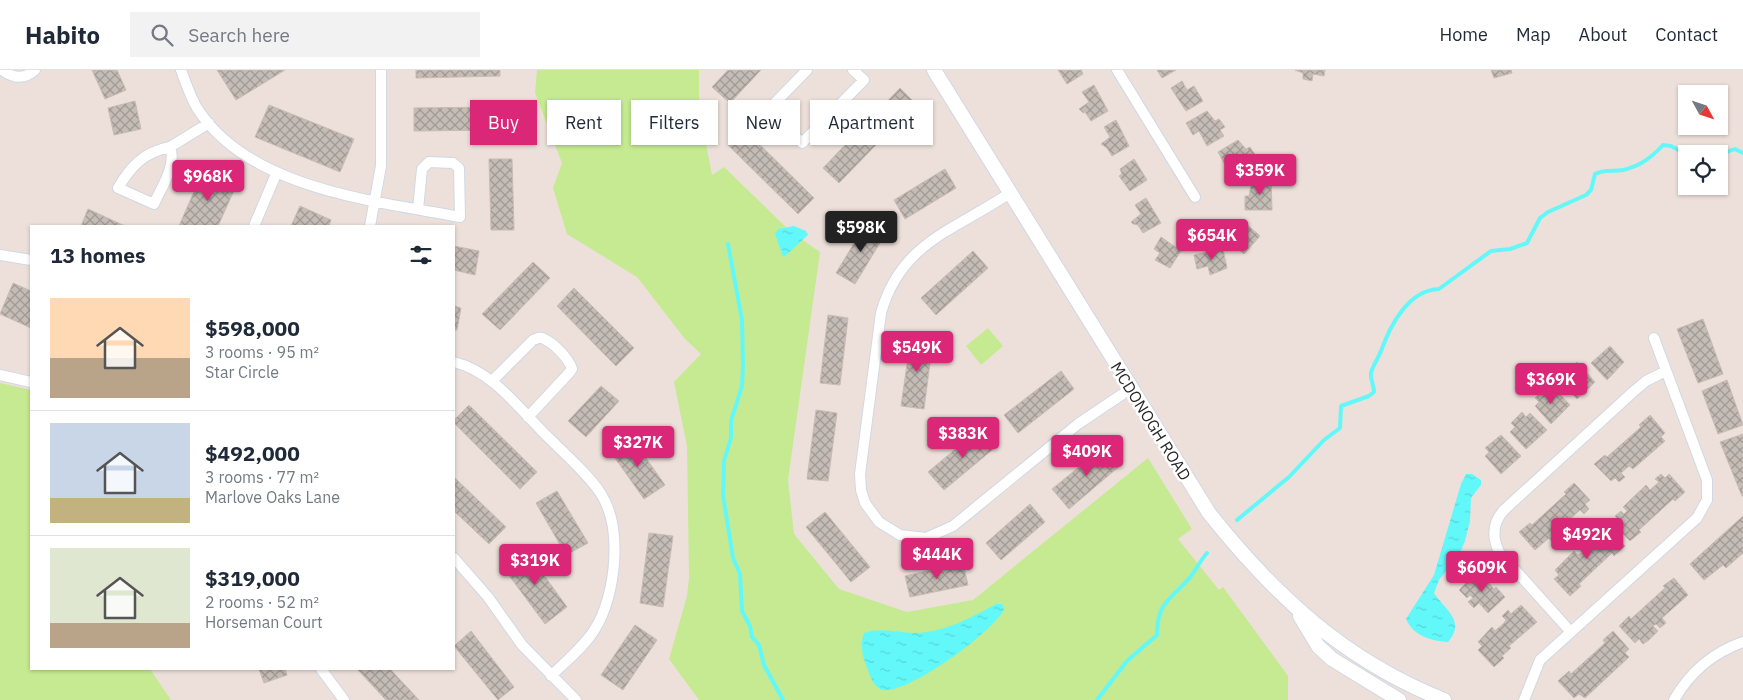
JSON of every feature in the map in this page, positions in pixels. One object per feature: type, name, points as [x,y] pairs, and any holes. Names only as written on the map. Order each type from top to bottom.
[{"type":"main road","name":"MCDONOGH ROAD","points":[[934,70],[1130,389],[1209,513],[1242,554],[1295,607],[1339,643],[1400,680],[1444,700]]},
{"type":"main road","points":[[1295,607],[1318,646],[1332,659],[1399,700]]},
{"type":"street","points":[[2,70],[17,77],[25,76],[35,70]]},
{"type":"street","points":[[182,70],[190,95],[209,123],[234,146],[277,172],[337,192],[375,201],[460,217],[459,168],[453,163],[428,162],[422,169],[418,209]]},
{"type":"street","points":[[370,225],[381,166],[381,70]]},
{"type":"street","points":[[807,70],[768,110],[802,143],[864,80],[853,70]]},
{"type":"street","points":[[1117,70],[1195,197]]},
{"type":"street","points":[[170,147],[173,154],[172,163],[154,204],[118,188],[139,160],[159,149],[170,147],[209,123]]},
{"type":"street","points":[[254,225],[277,172]]},
{"type":"street","points":[[1010,193],[926,244],[902,267],[886,298],[881,313],[860,474],[861,490],[871,513],[888,529],[900,535],[926,538],[940,533],[964,518],[1078,424],[1130,389]]},
{"type":"street","points":[[0,255],[30,260]]},
{"type":"street","points":[[492,381],[533,340],[539,337],[545,339],[570,363],[572,368],[570,373],[528,417]]},
{"type":"street","points":[[1524,700],[1540,660],[1570,630],[1697,518],[1707,500],[1707,480],[1654,338]]},
{"type":"street","points":[[455,362],[479,370],[492,381],[600,492],[608,506],[615,538],[608,600],[602,616],[585,642],[551,676]]},
{"type":"street","points":[[1570,630],[1499,552],[1494,541],[1495,522],[1504,510],[1633,392],[1646,381],[1666,371]]},
{"type":"street","points":[[0,375],[30,382]]},
{"type":"street","points":[[455,559],[488,597],[522,645],[576,700]]},
{"type":"street","points":[[1674,700],[1685,681],[1701,665],[1719,653],[1743,642]]},
{"type":"street","points":[[322,670],[344,700]]},
{"type":"green space","points":[[537,70],[699,70],[699,100],[631,100],[631,145],[706,145],[712,175],[724,167],[791,232],[820,252],[788,480],[794,534],[839,589],[907,612],[973,600],[1148,458],[1192,529],[1178,539],[1219,590],[1223,587],[1288,676],[1288,700],[699,700],[669,659],[687,596],[689,578],[687,446],[674,382],[701,354],[685,339],[637,277],[567,234],[553,188],[562,163],[555,145],[621,145],[621,100],[547,100],[547,124],[535,93]]},
{"type":"green space","points":[[988,328],[1003,346],[981,365],[966,346]]},
{"type":"green space","points":[[0,383],[30,390],[30,670],[151,670],[171,700],[0,700]]},
{"type":"water","points":[[794,226],[806,231],[808,235],[784,257],[775,234],[778,229]]},
{"type":"water","points":[[1466,474],[1472,474],[1481,480],[1481,485],[1471,498],[1470,521],[1459,555],[1439,580],[1434,593],[1455,622],[1453,635],[1448,642],[1430,639],[1418,633],[1413,630],[1406,619],[1434,575],[1461,484]]},
{"type":"water","points":[[996,604],[1002,604],[1004,609],[984,632],[966,647],[926,674],[891,690],[880,689],[874,683],[862,652],[864,633],[883,630],[915,633],[937,630],[967,619]]},
{"type":"building","points":[[92,70],[117,70],[126,90],[105,99]]},
{"type":"building","points":[[217,70],[285,70],[236,100]]},
{"type":"building","points":[[416,70],[500,70],[500,76],[416,78]]},
{"type":"building","points":[[728,70],[761,70],[733,100],[728,101],[712,87]]},
{"type":"building","points":[[1058,70],[1081,70],[1083,74],[1067,84]]},
{"type":"building","points":[[1157,70],[1176,70],[1162,78]]},
{"type":"building","points":[[1295,70],[1325,70],[1324,76],[1313,74],[1312,81],[1303,79],[1303,73]]},
{"type":"building","points":[[1491,70],[1511,70],[1512,73],[1494,78]]},
{"type":"building","points":[[1182,81],[1187,90],[1194,86],[1203,101],[1186,111],[1171,88]]},
{"type":"building","points":[[1094,85],[1108,111],[1091,121],[1085,112],[1083,113],[1079,109],[1089,102],[1082,92]]},
{"type":"building","points":[[900,88],[912,100],[888,100]]},
{"type":"building","points":[[135,101],[141,129],[114,135],[108,108]]},
{"type":"building","points":[[269,105],[354,139],[340,172],[255,137]]},
{"type":"building","points":[[470,107],[470,130],[414,131],[414,108]]},
{"type":"building","points":[[1207,111],[1215,121],[1219,119],[1225,127],[1220,130],[1224,136],[1207,146],[1199,131],[1193,135],[1186,123]]},
{"type":"building","points":[[1116,120],[1129,146],[1112,156],[1107,148],[1101,144],[1110,137],[1104,127]]},
{"type":"building","points":[[1238,140],[1246,149],[1250,147],[1256,156],[1251,159],[1255,165],[1240,174],[1230,160],[1224,163],[1218,152]]},
{"type":"building","points":[[728,145],[760,145],[814,198],[798,214]]},
{"type":"building","points":[[845,145],[876,145],[839,183],[823,168]]},
{"type":"building","points":[[489,159],[512,159],[514,230],[491,230]]},
{"type":"building","points":[[1134,159],[1147,180],[1130,191],[1119,176],[1122,174],[1120,169]]},
{"type":"building","points":[[945,169],[956,188],[905,219],[894,200]]},
{"type":"building","points":[[203,171],[236,186],[218,225],[179,225]]},
{"type":"building","points":[[1252,180],[1271,180],[1272,210],[1245,210],[1245,196],[1249,196]]},
{"type":"building","points":[[1146,198],[1161,223],[1143,233],[1138,225],[1131,222],[1141,214],[1135,205]]},
{"type":"building","points":[[300,206],[331,220],[329,225],[291,225]]},
{"type":"building","points":[[88,209],[123,225],[81,225]]},
{"type":"building","points":[[1242,220],[1260,236],[1244,254],[1226,238]]},
{"type":"building","points":[[867,222],[886,233],[855,284],[836,273]]},
{"type":"building","points":[[1161,237],[1181,251],[1170,268],[1155,260],[1160,253],[1154,249]]},
{"type":"building","points":[[455,246],[479,251],[475,275],[455,270]]},
{"type":"building","points":[[1223,249],[1227,268],[1210,275],[1208,266],[1197,269],[1194,255]]},
{"type":"building","points":[[973,251],[988,268],[936,315],[921,298]]},
{"type":"building","points":[[533,262],[550,278],[500,330],[482,314]]},
{"type":"building","points":[[13,283],[30,291],[30,328],[0,314]]},
{"type":"building","points":[[574,288],[634,348],[616,366],[557,306]]},
{"type":"building","points":[[455,306],[461,308],[457,330],[455,330]]},
{"type":"building","points":[[828,315],[848,318],[840,385],[820,383]]},
{"type":"building","points":[[1703,319],[1723,374],[1698,383],[1677,329]]},
{"type":"building","points":[[911,337],[933,340],[924,409],[901,406]]},
{"type":"building","points":[[1610,346],[1624,362],[1607,380],[1591,363]]},
{"type":"building","points":[[1577,362],[1595,382],[1577,399],[1559,379]]},
{"type":"building","points":[[1061,371],[1074,389],[1018,433],[1004,415]]},
{"type":"building","points":[[1727,380],[1743,425],[1718,434],[1702,391]]},
{"type":"building","points":[[601,386],[619,401],[586,437],[568,421]]},
{"type":"building","points":[[1546,388],[1550,392],[1554,388],[1570,405],[1551,424],[1535,406],[1539,402],[1535,398]]},
{"type":"building","points":[[469,405],[537,472],[520,489],[455,424],[455,419]]},
{"type":"building","points":[[816,410],[837,413],[828,481],[807,479]]},
{"type":"building","points":[[1522,412],[1526,417],[1530,413],[1547,430],[1526,449],[1510,432],[1515,427],[1511,423]]},
{"type":"building","points":[[1650,415],[1665,433],[1661,437],[1665,441],[1633,469],[1629,466],[1621,473],[1625,477],[1619,482],[1615,478],[1611,481],[1594,464],[1605,455],[1607,457],[1641,427],[1639,425]]},
{"type":"building","points":[[982,427],[997,446],[944,490],[928,472]]},
{"type":"building","points":[[1743,434],[1743,496],[1742,496],[1720,442]]},
{"type":"building","points":[[1501,435],[1521,456],[1501,474],[1485,456],[1489,452],[1485,448]]},
{"type":"building","points":[[631,437],[665,485],[644,499],[610,451]]},
{"type":"building","points":[[1106,445],[1122,464],[1069,509],[1052,489]]},
{"type":"building","points":[[1661,474],[1665,478],[1669,474],[1685,492],[1675,501],[1673,499],[1639,530],[1641,532],[1630,541],[1614,524],[1619,520],[1615,516],[1621,511],[1624,514],[1627,511],[1623,507],[1646,485],[1650,490],[1659,482],[1655,479]]},
{"type":"building","points":[[455,478],[506,527],[489,544],[455,512]]},
{"type":"building","points":[[1574,483],[1590,500],[1585,504],[1589,509],[1584,514],[1580,510],[1560,528],[1564,533],[1553,543],[1549,538],[1535,550],[1519,532],[1530,523],[1532,525],[1566,494],[1564,492]]},
{"type":"building","points":[[557,491],[588,543],[566,555],[536,503]]},
{"type":"building","points":[[1030,504],[1045,522],[1001,560],[986,543]]},
{"type":"building","points":[[825,512],[870,567],[851,582],[806,527]]},
{"type":"building","points":[[1743,516],[1743,553],[1726,568],[1723,565],[1704,580],[1690,564]]},
{"type":"building","points":[[1601,529],[1604,533],[1609,529],[1625,546],[1614,556],[1612,553],[1579,584],[1581,586],[1570,596],[1554,579],[1559,575],[1555,570],[1574,551],[1578,555],[1590,546],[1585,541]]},
{"type":"building","points":[[649,533],[673,536],[663,607],[640,603]]},
{"type":"building","points":[[525,549],[567,607],[545,624],[502,566]]},
{"type":"building","points":[[963,563],[968,585],[910,597],[905,576]]},
{"type":"building","points":[[1479,571],[1489,579],[1487,581],[1494,589],[1496,587],[1505,597],[1488,613],[1479,603],[1474,608],[1468,602],[1473,598],[1470,595],[1467,598],[1459,590]]},
{"type":"building","points":[[1674,578],[1688,595],[1662,618],[1666,623],[1660,628],[1656,624],[1653,626],[1658,631],[1649,640],[1643,644],[1639,639],[1635,643],[1619,626],[1629,616],[1631,619],[1665,588],[1663,586]]},
{"type":"building","points":[[1521,605],[1537,622],[1509,646],[1511,648],[1502,656],[1504,658],[1494,667],[1478,650],[1482,646],[1478,642],[1492,627],[1495,631],[1504,623],[1506,620],[1502,616],[1508,610],[1511,614]]},
{"type":"building","points":[[635,625],[657,640],[623,690],[601,675]]},
{"type":"building","points":[[471,631],[514,687],[498,700],[455,645]]},
{"type":"building","points":[[1613,631],[1629,649],[1625,653],[1629,657],[1585,698],[1579,694],[1574,698],[1558,681],[1569,671],[1571,674],[1605,643],[1603,640]]},
{"type":"building","points":[[259,670],[285,670],[287,675],[264,683]]},
{"type":"building","points":[[358,670],[391,670],[419,700],[386,700]]},
{"type":"waterway","points":[[1237,520],[1289,477],[1324,440],[1340,428],[1341,406],[1369,396],[1374,392],[1371,378],[1372,370],[1395,321],[1409,302],[1428,291],[1439,289],[1491,251],[1510,249],[1527,243],[1540,218],[1548,212],[1586,195],[1591,190],[1595,174],[1623,170],[1640,164],[1650,158],[1663,145],[1678,150]]},
{"type":"waterway","points":[[1728,152],[1735,149],[1743,153]]},
{"type":"waterway","points":[[728,244],[742,320],[743,366],[742,386],[731,421],[731,438],[724,461],[723,495],[733,558],[740,574],[742,611],[750,626],[752,637],[759,645],[764,665],[783,700]]},
{"type":"waterway","points":[[1097,700],[1127,661],[1157,635],[1157,625],[1164,605],[1189,579],[1207,553]]}]
